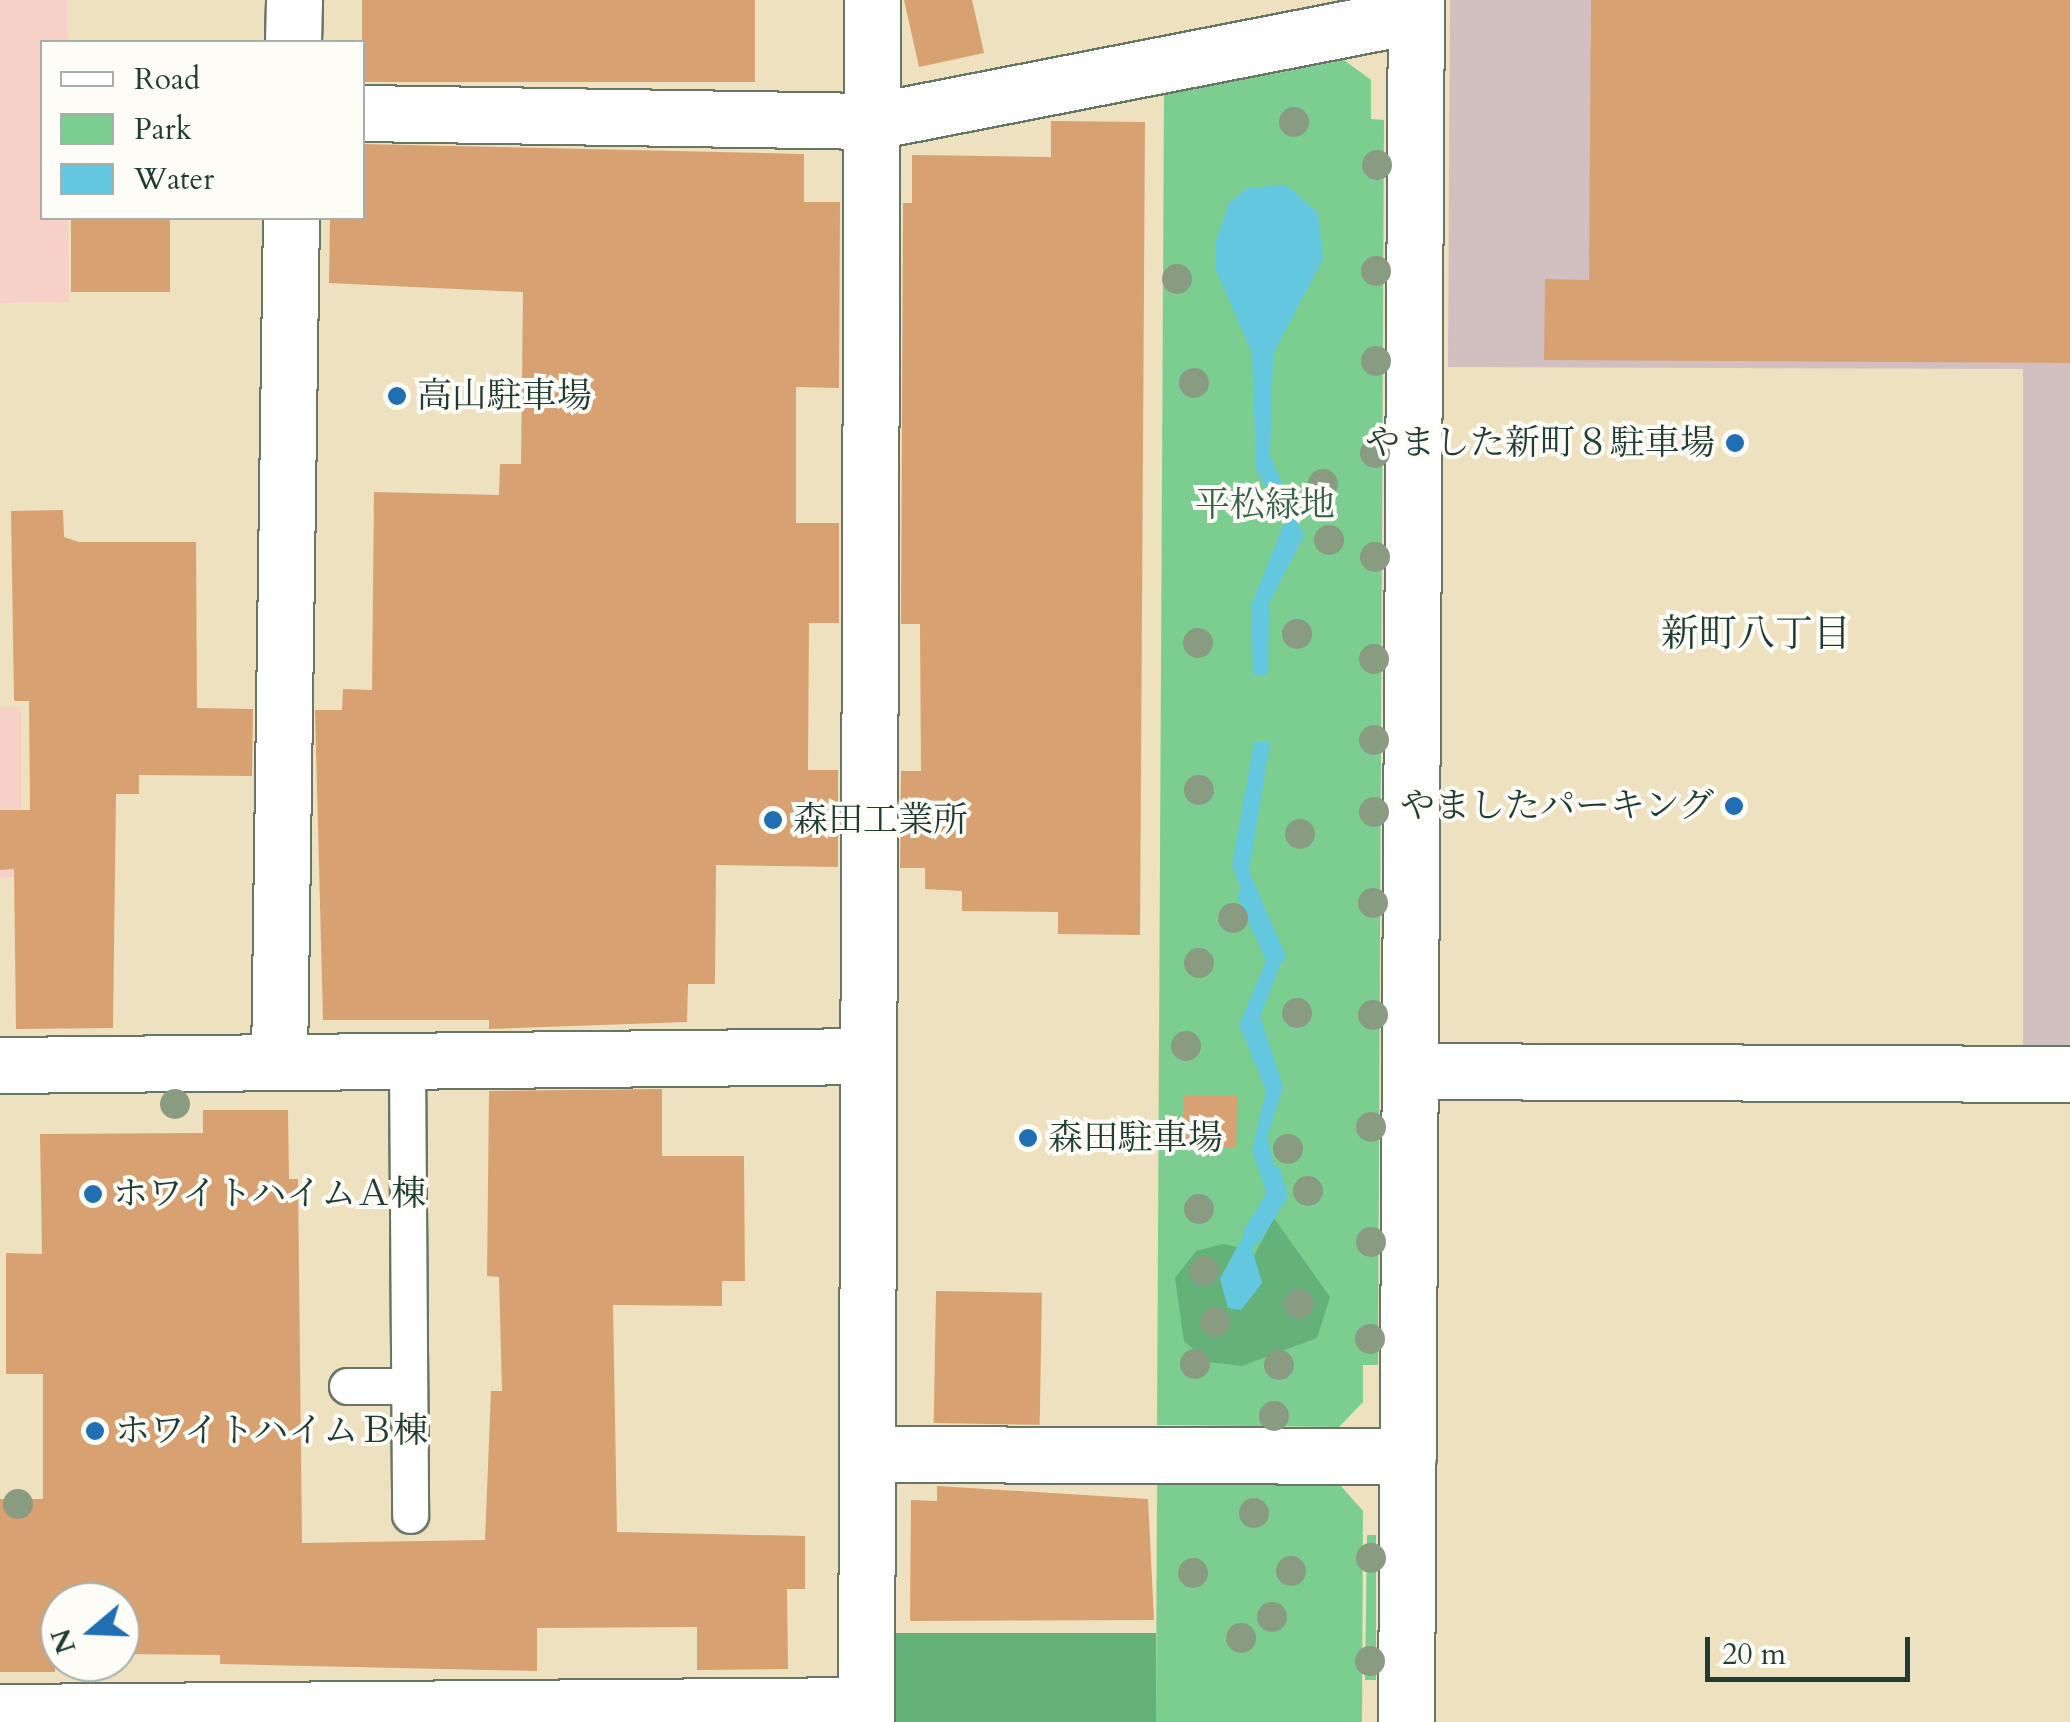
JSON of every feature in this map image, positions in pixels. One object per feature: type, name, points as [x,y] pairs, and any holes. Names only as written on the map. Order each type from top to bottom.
[{"type":"street","points":[[293,40],[294,0]]},
{"type":"street","points":[[0,1712],[866,1713],[872,0]]},
{"type":"street","points":[[365,113],[874,121],[1416,8],[1406,1722]]},
{"type":"street","points":[[279,1062],[290,220]]},
{"type":"street","points":[[0,1065],[868,1056]]},
{"type":"street","points":[[1410,1070],[2070,1074]]},
{"type":"street","points":[[867,1454],[1408,1456]]},
{"type":"lane","points":[[407,1061],[410,1514]]},
{"type":"lane","points":[[347,1386],[409,1386]]},
{"type":"shaded area","points":[[0,0],[67,0],[68,40],[40,40],[40,220],[68,220],[69,302],[0,303]]},
{"type":"shaded area","points":[[1450,0],[2070,0],[2070,1046],[2023,1046],[2023,369],[1448,367]]},
{"type":"shaded area","points":[[0,707],[21,707],[21,877],[0,877]]},
{"type":"green space","name":"平松緑地","points":[[1344,60],[1371,80],[1371,119],[1384,120],[1378,1365],[1363,1365],[1363,1402],[1339,1427],[1157,1425],[1164,95]]},
{"type":"green space","points":[[1274,1218],[1330,1297],[1317,1338],[1242,1366],[1208,1362],[1184,1341],[1175,1278],[1196,1251],[1223,1244],[1237,1247],[1220,1279],[1250,1263]]},
{"type":"green space","points":[[1157,1485],[1340,1485],[1363,1511],[1362,1722],[1156,1722]]},
{"type":"green space","points":[[1367,1535],[1376,1535],[1376,1680],[1365,1680]]},
{"type":"green space","points":[[895,1633],[1156,1633],[1156,1722],[895,1722]]},
{"type":"water","points":[[1286,185],[1318,213],[1323,259],[1273,354],[1270,455],[1304,536],[1269,603],[1268,676],[1253,676],[1251,606],[1284,524],[1256,469],[1252,353],[1215,268],[1215,244],[1229,203],[1247,188]]},
{"type":"water","points":[[1254,742],[1270,742],[1249,871],[1267,913],[1253,921],[1232,866]]},
{"type":"water","points":[[1274,928],[1284,954],[1260,1017],[1283,1087],[1267,1137],[1284,1205],[1265,1188],[1252,1151],[1266,1090],[1239,1025],[1268,956],[1262,934]]},
{"type":"water","points":[[1260,1205],[1274,1218],[1252,1248],[1262,1283],[1241,1310],[1228,1308],[1220,1279]]},
{"type":"building","points":[[362,0],[755,0],[755,82],[365,82]]},
{"type":"building","points":[[904,0],[972,0],[984,53],[919,67]]},
{"type":"building","points":[[1591,0],[2070,0],[2070,363],[1544,360],[1545,279],[1589,280]]},
{"type":"building","points":[[1051,121],[1145,122],[1140,935],[1058,934],[1058,912],[962,911],[962,891],[925,889],[925,868],[900,868],[901,771],[921,771],[920,624],[901,624],[903,203],[912,203],[912,155],[1051,157]]},
{"type":"building","points":[[365,144],[804,154],[804,202],[840,202],[839,388],[796,387],[796,523],[839,523],[839,623],[809,623],[808,770],[838,770],[838,867],[716,865],[715,984],[688,984],[687,1022],[489,1029],[489,1020],[323,1020],[315,710],[342,710],[343,689],[372,690],[374,492],[499,495],[500,464],[521,464],[523,292],[329,283],[330,220],[365,220]]},
{"type":"building","points":[[71,220],[170,220],[170,292],[71,292]]},
{"type":"building","points":[[63,510],[64,537],[79,542],[196,542],[197,708],[253,709],[252,776],[139,775],[139,794],[116,794],[113,1028],[16,1029],[14,869],[0,870],[0,810],[30,810],[29,701],[14,701],[11,511]]},
{"type":"building","points":[[662,1089],[662,1156],[744,1156],[745,1281],[722,1281],[722,1306],[613,1305],[617,1532],[805,1536],[805,1589],[787,1589],[788,1669],[697,1670],[697,1627],[537,1628],[537,1671],[220,1664],[220,1655],[140,1654],[140,1582],[40,1582],[40,1672],[0,1672],[0,1499],[43,1499],[43,1374],[6,1374],[6,1253],[42,1254],[40,1134],[203,1133],[203,1110],[288,1110],[289,1179],[298,1179],[302,1543],[485,1540],[491,1391],[502,1391],[499,1277],[487,1276],[489,1091]]},
{"type":"building","points":[[1184,1095],[1237,1096],[1236,1148],[1183,1147]]},
{"type":"building","points":[[936,1291],[1042,1293],[1040,1425],[934,1423]]},
{"type":"building","points":[[937,1486],[1148,1499],[1154,1620],[910,1621],[911,1500],[937,1501]]},
{"type":"waterway","points":[[1248,896],[1275,956]]},
{"type":"waterway","points":[[1253,1234],[1277,1195],[1272,1176]]},
{"type":"place","name":"高山駐車場","points":[[397,396]]},
{"type":"place","name":"やました新町８駐車場","points":[[1735,443]]},
{"type":"place","name":"やましたパーキング","points":[[1734,806]]},
{"type":"place","name":"森田工業所","points":[[773,820]]},
{"type":"place","name":"森田駐車場","points":[[1028,1138]]},
{"type":"place","name":"ホワイトハイムＡ棟","points":[[93,1194]]},
{"type":"place","name":"ホワイトハイムＢ棟","points":[[95,1431]]},
{"type":"district","name":"新町八丁目","points":[[1756,635]]}]
